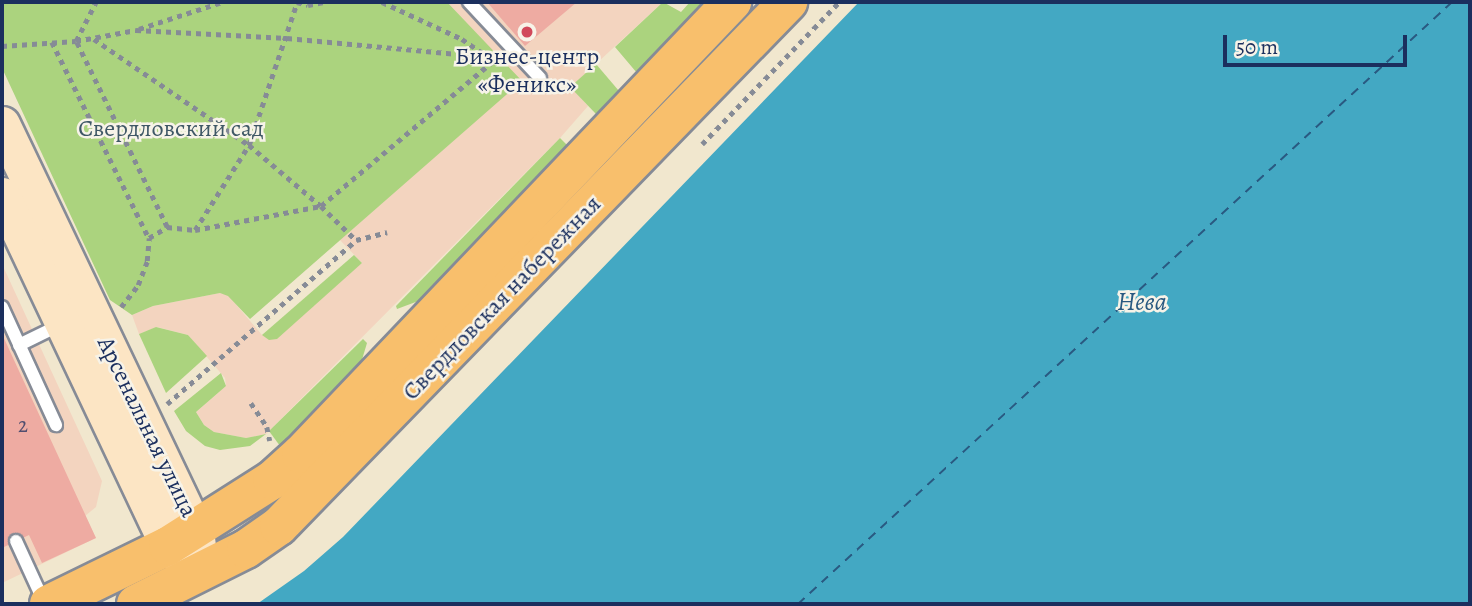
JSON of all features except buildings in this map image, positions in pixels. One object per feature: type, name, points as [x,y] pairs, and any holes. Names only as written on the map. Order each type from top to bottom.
[{"type":"main road","name":"Свердловская набережная","points":[[47,604],[182,538],[272,480],[302,454],[732,2]]},
{"type":"main road","name":"Свердловская набережная","points":[[136,604],[246,549],[279,526],[788,2]]},
{"type":"main road","name":"Арсенальная улица","points":[[2,124],[182,538]]},
{"type":"main road","name":"Арсенальная улица","points":[[6,215],[200,573]]},
{"type":"lane","points":[[469,2],[540,78]]},
{"type":"lane","points":[[2,307],[56,425]]},
{"type":"lane","points":[[19,345],[63,324]]},
{"type":"lane","points":[[16,541],[47,604]]},
{"type":"path","points":[[76,41],[96,2]]},
{"type":"path","points":[[2,46],[76,41],[136,30],[222,2]]},
{"type":"path","points":[[195,230],[249,145],[297,2],[308,5],[324,2]]},
{"type":"path","points":[[382,2],[462,40],[494,61]]},
{"type":"path","points":[[702,144],[839,2]]},
{"type":"path","points":[[136,30],[287,38],[457,54],[494,61]]},
{"type":"path","points":[[93,38],[249,145],[321,206],[356,240]]},
{"type":"path","points":[[76,41],[167,227]]},
{"type":"path","points":[[52,42],[149,238],[147,261],[138,285],[117,312]]},
{"type":"path","points":[[149,238],[167,227],[195,230],[321,206],[494,61]]},
{"type":"path","points":[[164,407],[356,240],[387,232]]},
{"type":"path","points":[[251,403],[267,427],[270,442]]},
{"type":"shaded area","points":[[447,2],[663,2],[571,87],[588,106],[560,138],[266,434],[246,438],[214,432],[204,425],[196,412],[226,386],[225,378],[188,335],[157,327],[139,334],[132,315],[153,306],[220,293],[228,295],[262,335],[362,263],[340,240],[521,81]]},
{"type":"shaded area","points":[[2,264],[102,481],[96,507],[85,516],[96,538],[2,583]]},
{"type":"green space","name":"Свердловский сад","points":[[2,2],[447,2],[522,81],[250,319],[228,296],[220,293],[153,306],[132,315],[110,300],[2,68]]},
{"type":"green space","points":[[663,2],[681,12],[690,2],[703,2],[637,73],[615,47]]},
{"type":"green space","points":[[596,64],[619,91],[596,114],[570,87]]},
{"type":"green space","points":[[560,138],[568,146],[421,300],[397,309],[396,306]]},
{"type":"green space","points":[[354,255],[362,263],[277,339],[269,340],[262,335]]},
{"type":"green space","points":[[156,327],[188,335],[207,356],[166,393],[139,334]]},
{"type":"green space","points":[[363,339],[367,343],[361,363],[280,446],[269,431]]},
{"type":"green space","points":[[221,373],[226,386],[196,412],[204,425],[214,432],[246,438],[266,434],[250,446],[220,450],[205,446],[186,431],[174,411]]},
{"type":"water","name":"Нева","points":[[859,2],[1470,2],[1470,604],[257,604],[304,571],[343,537]]},
{"type":"ferry route","points":[[798,604],[1452,2]]},
{"type":"place","name":"Бизнес-центр «Феникс»","points":[[527,32]]}]
